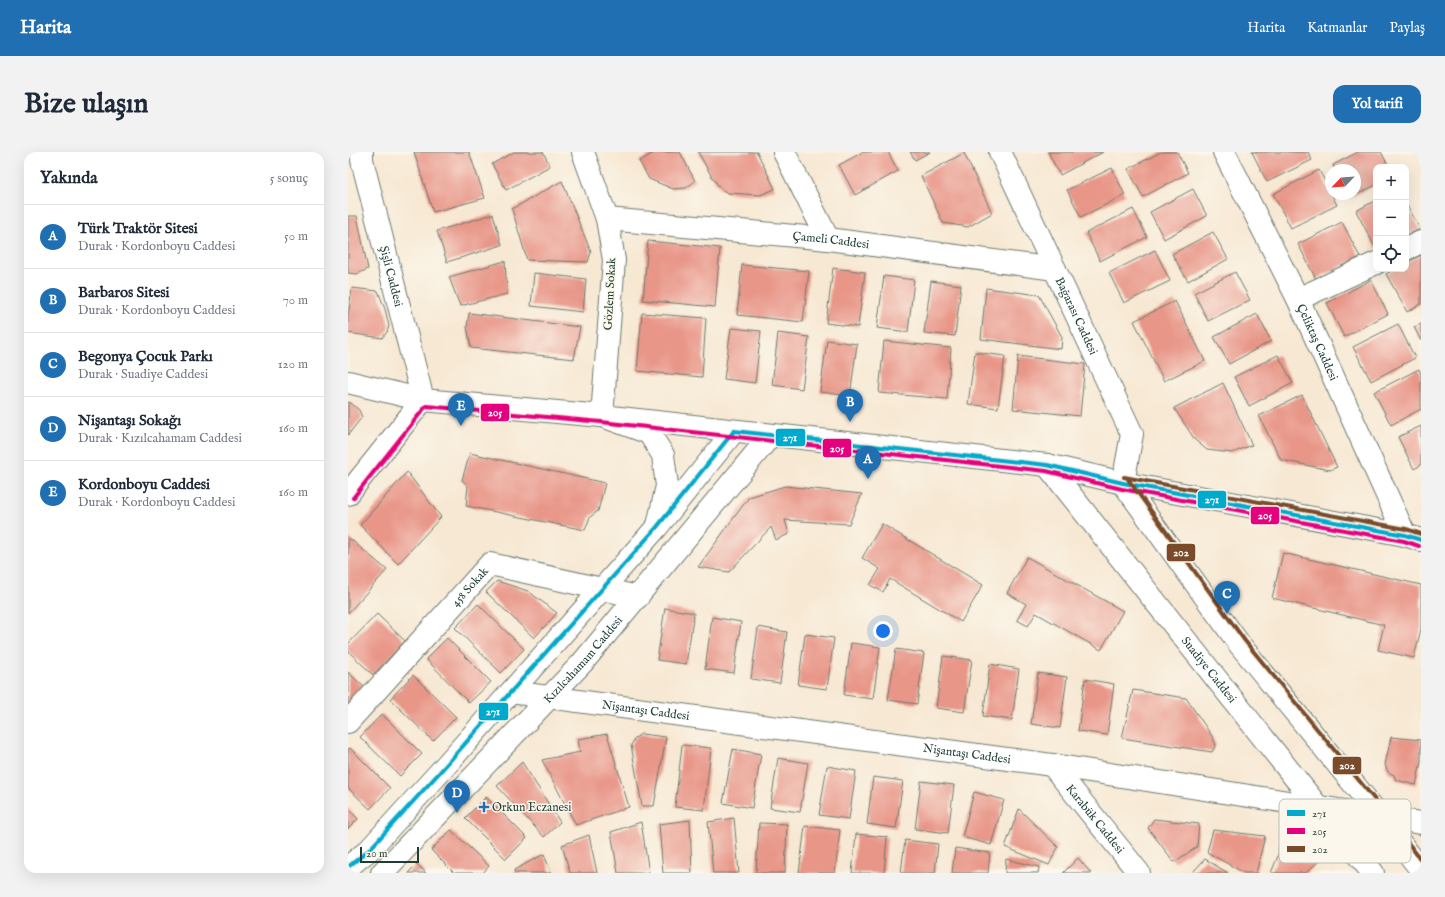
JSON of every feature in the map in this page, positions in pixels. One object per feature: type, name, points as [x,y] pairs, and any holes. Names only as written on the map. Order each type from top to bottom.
[{"type":"street","name":"Gözlem Sokak","points":[[583,152],[607,219],[614,260],[602,416]]},
{"type":"street","points":[[784,152],[828,239]]},
{"type":"street","name":"Bağarası Caddesi","points":[[1000,152],[1132,434],[1123,483]]},
{"type":"street","name":"Çeliktaş Caddesi","points":[[1224,152],[1298,299],[1413,537]]},
{"type":"street","name":"Şişli Caddesi","points":[[357,159],[423,400]]},
{"type":"street","name":"Çameli Caddesi","points":[[607,219],[828,239],[1055,269]]},
{"type":"street","points":[[1409,248],[1421,242]]},
{"type":"street","points":[[1298,299],[1373,264]]},
{"type":"street","points":[[348,382],[423,400],[602,416],[1047,465],[1123,483],[1413,537]]},
{"type":"street","points":[[348,494],[423,400]]},
{"type":"street","points":[[602,416],[649,433],[663,455],[667,486],[657,527]]},
{"type":"street","points":[[348,868],[369,850],[657,527],[734,431]]},
{"type":"street","name":"Kızılcahamam Caddesi","points":[[382,873],[583,662],[771,434]]},
{"type":"street","name":"Suadiye Caddesi","points":[[1047,465],[1312,799]]},
{"type":"street","points":[[1123,483],[1240,645],[1366,799]]},
{"type":"street","name":"458 Sokak","points":[[348,722],[490,564],[638,596]]},
{"type":"street","name":"Nişantaşı Caddesi","points":[[511,692],[1052,765],[1279,801]]},
{"type":"street","name":"Karabük Caddesi","points":[[1052,765],[1139,873]]},
{"type":"street","name":"Nişantaşı Caddesi","points":[[1411,821],[1421,823]]},
{"type":"street","points":[[1411,857],[1421,870]]},
{"type":"street","name":"Suadiye Caddesi","points":[[1365,863],[1373,873]]},
{"type":"building","points":[[414,152],[469,152],[485,198],[433,212]]},
{"type":"building","points":[[514,152],[543,152],[550,166],[506,190],[492,164]]},
{"type":"building","points":[[656,152],[680,152],[695,181],[686,188],[673,189],[649,179],[639,161]]},
{"type":"building","points":[[698,152],[757,152],[775,189],[760,195],[728,193],[721,189],[712,177]]},
{"type":"building","points":[[863,152],[888,152],[898,171],[855,195],[839,165]]},
{"type":"building","points":[[910,152],[930,152],[915,160]]},
{"type":"building","points":[[1048,152],[1103,152],[1060,175]]},
{"type":"building","points":[[1161,152],[1177,152],[1188,173],[1143,197],[1128,169]]},
{"type":"building","points":[[1252,152],[1308,152],[1312,160],[1267,182]]},
{"type":"building","points":[[1358,152],[1381,152],[1387,164],[1373,164],[1373,186],[1361,192],[1361,164],[1335,164]]},
{"type":"building","points":[[964,153],[992,213],[968,227],[943,223],[921,176]]},
{"type":"building","points":[[1112,168],[1125,195],[1081,217],[1067,190]]},
{"type":"building","points":[[1319,170],[1325,182],[1325,200],[1334,200],[1337,205],[1291,228],[1273,194]]},
{"type":"building","points":[[562,181],[591,252],[588,262],[527,260],[512,209]]},
{"type":"building","points":[[1193,189],[1207,216],[1164,239],[1150,212]]},
{"type":"building","points":[[1373,202],[1373,243],[1356,211]]},
{"type":"building","points":[[1133,209],[1147,237],[1100,261],[1086,233]]},
{"type":"building","points":[[1409,209],[1420,229],[1409,234]]},
{"type":"building","points":[[493,214],[502,245],[447,262],[437,231]]},
{"type":"building","points":[[348,216],[357,216],[368,269],[357,274],[348,273]]},
{"type":"building","points":[[1342,222],[1360,257],[1316,279],[1298,244]]},
{"type":"building","points":[[1213,232],[1228,259],[1188,281],[1172,254]]},
{"type":"building","points":[[648,241],[720,248],[715,307],[643,300]]},
{"type":"building","points":[[1155,250],[1170,281],[1124,303],[1109,273]]},
{"type":"building","points":[[1421,255],[1421,304],[1407,312],[1386,274],[1390,272],[1409,272],[1409,261]]},
{"type":"building","points":[[505,261],[507,294],[460,306],[449,277]]},
{"type":"building","points":[[742,265],[809,271],[803,322],[737,315]]},
{"type":"building","points":[[833,268],[865,272],[858,327],[826,323]]},
{"type":"building","points":[[1235,272],[1250,300],[1208,321],[1194,293]]},
{"type":"building","points":[[534,273],[586,279],[583,312],[531,306]]},
{"type":"building","points":[[884,276],[914,280],[908,332],[877,328]]},
{"type":"building","points":[[1371,280],[1388,314],[1344,337],[1327,303]]},
{"type":"building","points":[[931,281],[961,285],[955,336],[924,333]]},
{"type":"building","points":[[352,288],[378,291],[385,309],[389,326],[387,332],[382,338],[348,333],[348,317]]},
{"type":"building","points":[[986,288],[1039,295],[1062,337],[1061,349],[981,339]]},
{"type":"building","points":[[1175,301],[1205,361],[1164,381],[1134,321]]},
{"type":"building","points":[[469,313],[580,327],[574,359],[471,348],[467,327]]},
{"type":"building","points":[[642,313],[706,318],[702,377],[637,371]]},
{"type":"building","points":[[1257,314],[1271,341],[1229,364],[1214,337]]},
{"type":"building","points":[[1398,324],[1415,358],[1371,381],[1353,347]]},
{"type":"building","points":[[1421,324],[1421,341],[1414,327]]},
{"type":"building","points":[[731,328],[761,331],[755,383],[724,379]]},
{"type":"building","points":[[778,333],[809,337],[802,389],[772,385]]},
{"type":"building","points":[[827,340],[857,344],[850,396],[820,392]]},
{"type":"building","points":[[884,341],[951,348],[947,399],[879,393]]},
{"type":"building","points":[[975,352],[1005,356],[998,408],[968,404]]},
{"type":"building","points":[[1278,355],[1293,383],[1249,406],[1234,377]]},
{"type":"building","points":[[1018,356],[1085,364],[1080,416],[1013,409]]},
{"type":"building","points":[[1419,369],[1421,374],[1421,409],[1391,425],[1374,392]]},
{"type":"building","points":[[1223,383],[1252,445],[1232,453],[1207,450],[1195,440],[1174,408]]},
{"type":"building","points":[[1302,395],[1337,467],[1330,470],[1281,460],[1259,416]]},
{"type":"building","points":[[348,402],[359,410],[362,417],[348,435]]},
{"type":"building","points":[[1421,426],[1421,465],[1414,469],[1398,437]]},
{"type":"building","points":[[470,453],[605,483],[598,511],[590,517],[585,530],[466,506],[468,486],[462,480]]},
{"type":"building","points":[[407,472],[441,517],[398,564],[360,525]]},
{"type":"building","points":[[785,486],[862,494],[849,524],[785,520],[789,534],[776,540],[771,527],[729,572],[698,567],[749,497]]},
{"type":"building","points":[[882,524],[983,585],[961,622],[890,579],[883,592],[870,585],[880,569],[862,558]]},
{"type":"building","points":[[348,537],[387,570],[348,613]]},
{"type":"building","points":[[1283,553],[1421,585],[1421,629],[1414,658],[1378,650],[1384,625],[1272,598]]},
{"type":"building","points":[[1027,557],[1123,611],[1101,650],[1036,613],[1028,626],[1017,620],[1026,604],[1007,593]]},
{"type":"building","points":[[497,581],[528,591],[557,613],[534,638],[486,592]]},
{"type":"building","points":[[478,604],[524,649],[501,673],[455,628]]},
{"type":"building","points":[[665,608],[694,613],[686,664],[657,660]]},
{"type":"building","points":[[377,614],[405,641],[373,675],[348,651],[348,644]]},
{"type":"building","points":[[712,617],[741,622],[734,673],[705,669]]},
{"type":"building","points":[[758,627],[787,632],[780,683],[751,679]]},
{"type":"building","points":[[805,634],[834,638],[827,689],[798,685]]},
{"type":"building","points":[[447,638],[491,682],[469,703],[426,659]]},
{"type":"building","points":[[851,643],[880,647],[873,699],[844,695]]},
{"type":"building","points":[[896,649],[924,653],[917,704],[888,700]]},
{"type":"building","points":[[943,656],[972,660],[964,712],[936,708]]},
{"type":"building","points":[[990,664],[1019,669],[1012,720],[983,716]]},
{"type":"building","points":[[348,672],[366,689],[348,708]]},
{"type":"building","points":[[1038,673],[1067,677],[1060,728],[1031,724]]},
{"type":"building","points":[[413,675],[456,717],[433,741],[390,699]]},
{"type":"building","points":[[1085,679],[1114,684],[1107,735],[1078,731]]},
{"type":"building","points":[[1133,690],[1186,698],[1212,736],[1216,745],[1212,752],[1122,738]]},
{"type":"building","points":[[382,714],[422,754],[400,776],[360,737]]},
{"type":"building","points":[[607,734],[629,807],[576,825],[542,760],[580,752],[578,739]]},
{"type":"building","points":[[641,734],[666,737],[654,806],[642,806],[631,745],[635,738]]},
{"type":"building","points":[[1391,737],[1421,740],[1421,762],[1416,785],[1396,780],[1394,775],[1388,772],[1385,765]]},
{"type":"building","points":[[682,745],[711,748],[704,810],[675,807]]},
{"type":"building","points":[[350,748],[390,788],[370,809],[348,788],[348,749]]},
{"type":"building","points":[[733,749],[761,754],[752,808],[723,803]]},
{"type":"building","points":[[778,758],[808,763],[800,812],[770,808]]},
{"type":"building","points":[[522,762],[560,822],[544,837],[497,786]]},
{"type":"building","points":[[827,766],[856,771],[849,819],[819,815]]},
{"type":"building","points":[[873,777],[903,781],[896,828],[867,824]]},
{"type":"building","points":[[921,781],[954,785],[948,833],[915,829]]},
{"type":"building","points":[[974,792],[1004,800],[991,845],[962,837]]},
{"type":"building","points":[[486,797],[527,838],[506,859],[465,818]]},
{"type":"building","points":[[348,808],[358,819],[348,829]]},
{"type":"building","points":[[1019,809],[1058,847],[1049,865],[1005,847]]},
{"type":"building","points":[[734,818],[739,873],[713,873],[708,822]]},
{"type":"building","points":[[1154,819],[1199,824],[1197,847],[1174,862],[1148,828]]},
{"type":"building","points":[[690,820],[692,873],[663,873],[659,824]]},
{"type":"building","points":[[641,822],[649,873],[618,873],[611,832]]},
{"type":"building","points":[[759,823],[787,824],[785,873],[756,873]]},
{"type":"building","points":[[805,826],[840,830],[835,873],[799,873]]},
{"type":"building","points":[[451,830],[489,866],[483,873],[454,873],[431,850]]},
{"type":"building","points":[[1213,830],[1265,836],[1256,873],[1244,873],[1207,852]]},
{"type":"building","points":[[856,834],[887,837],[884,873],[852,873]]},
{"type":"building","points":[[589,835],[597,873],[570,873],[562,845]]},
{"type":"building","points":[[905,840],[938,844],[935,873],[901,873]]},
{"type":"building","points":[[955,848],[990,853],[988,873],[952,873]]},
{"type":"building","points":[[1279,849],[1279,863],[1317,863],[1306,873],[1271,873],[1278,856]]},
{"type":"building","points":[[544,854],[551,873],[515,873],[514,870]]},
{"type":"building","points":[[1078,858],[1091,873],[1063,873]]},
{"type":"building","points":[[1006,859],[1039,867],[1038,873],[1005,873]]},
{"type":"building","points":[[1205,859],[1228,873],[1192,873]]},
{"type":"building","points":[[417,864],[426,873],[408,873]]},
{"type":"transit line","name":"205","points":[[353,498],[426,406],[601,422],[1046,471],[1122,489],[1404,541],[1419,546]]},
{"type":"transit line","name":"271","points":[[348,867],[369,850],[439,773],[657,527],[734,431],[1047,465],[1123,483],[1405,535],[1421,540]]},
{"type":"transit line","name":"202","points":[[1124,477],[1406,529],[1421,534]]},
{"type":"transit line","name":"202","points":[[1128,479],[1245,641],[1374,799]]},
{"type":"transit line","name":"202","points":[[1411,847],[1421,860]]},
{"type":"place","name":"Barbaros Sitesi","points":[[850,422]]},
{"type":"place","name":"Kordonboyu Caddesi","points":[[461,426]]},
{"type":"place","name":"Türk Traktör Sitesi","points":[[868,479]]},
{"type":"place","name":"Begonya Çocuk Parkı","points":[[1227,614]]},
{"type":"place","name":"Orkun Eczanesi","points":[[484,807]]},
{"type":"place","name":"Nişantaşı Sokağı","points":[[457,813]]}]
